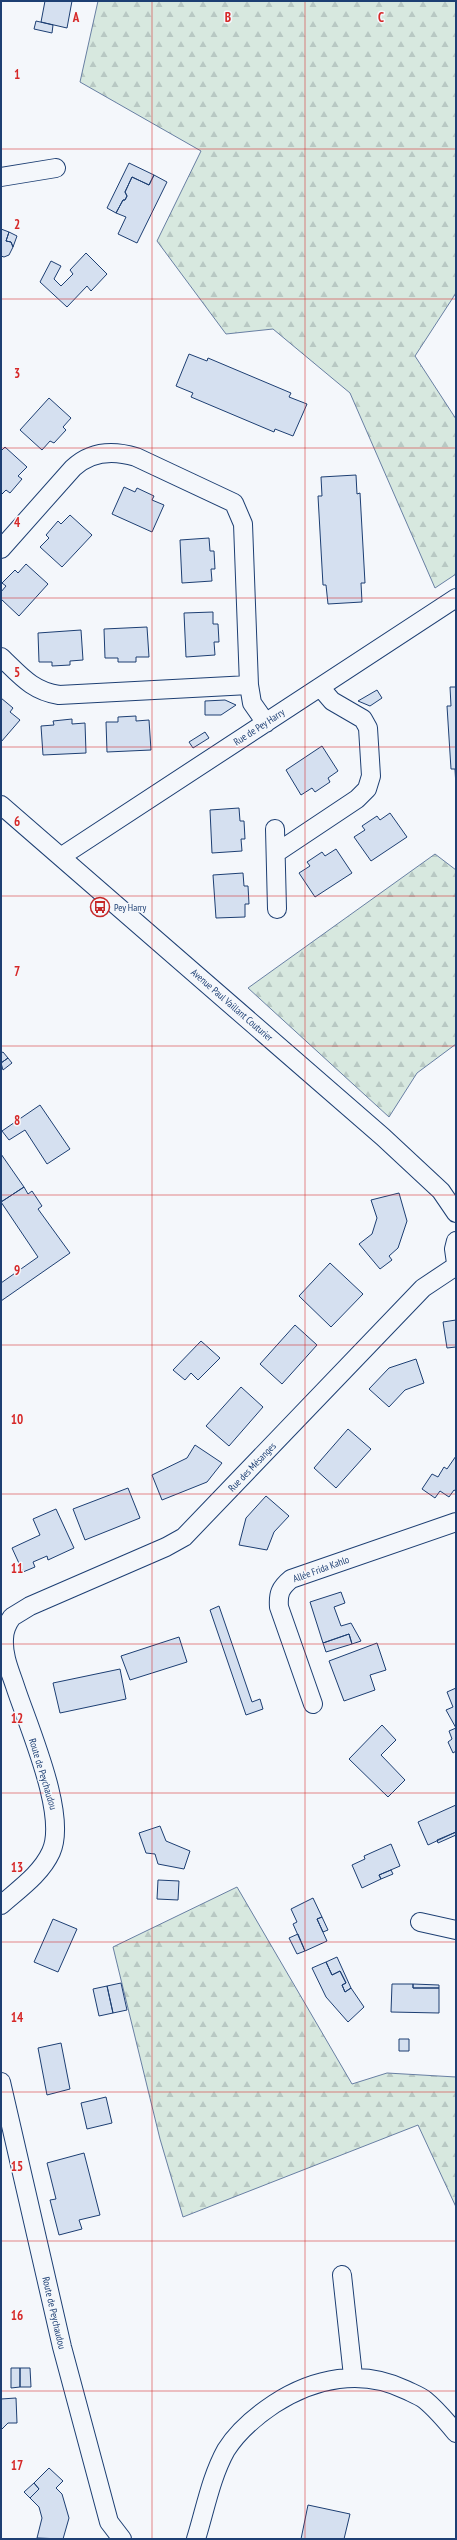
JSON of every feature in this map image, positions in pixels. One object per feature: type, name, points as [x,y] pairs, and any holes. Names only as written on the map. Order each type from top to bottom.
[{"type":"street","points":[[1,177],[56,168]]},
{"type":"street","points":[[1,549],[73,468],[82,460],[94,455],[124,453],[222,495],[234,503],[243,524],[249,685],[252,703],[266,723]]},
{"type":"street","name":"Rue de Pey Harry","points":[[62,856],[456,598]]},
{"type":"street","points":[[1,657],[32,686],[44,693],[59,695],[249,685]]},
{"type":"street","points":[[276,853],[357,799],[367,788],[371,776],[368,728],[364,719],[332,700],[320,687]]},
{"type":"street","name":"Avenue Paul Vaillant Couturier","points":[[1,805],[62,856],[383,1137],[441,1191],[456,1213]]},
{"type":"street","points":[[275,829],[277,909]]},
{"type":"street","points":[[456,1241],[454,1249],[456,1263]]},
{"type":"street","name":"Rue des Mésanges","points":[[6,1612],[30,1606],[166,1547],[184,1537],[423,1288],[456,1266]]},
{"type":"street","name":"Allée Frida Kahlo","points":[[313,1704],[279,1607],[278,1596],[281,1587],[291,1579],[456,1522]]},
{"type":"street","name":"Route de Peychaudou","points":[[1,1905],[43,1865],[51,1852],[56,1831],[56,1820],[51,1798],[5,1657],[6,1612]]},
{"type":"street","points":[[420,1922],[456,1930]]},
{"type":"street","name":"Route de Peychaudou","points":[[1,2082],[62,2346],[109,2522],[122,2539]]},
{"type":"street","points":[[342,2275],[353,2376]]},
{"type":"street","points":[[196,2539],[214,2478],[227,2450],[243,2428],[285,2397],[318,2384],[353,2376],[371,2378],[398,2386],[425,2400],[456,2433]]},
{"type":"green space","points":[[98,1],[456,1],[456,293],[415,356],[456,419],[456,574],[435,588],[350,393],[273,329],[226,334],[157,241],[201,151],[80,82]]},
{"type":"green space","points":[[435,854],[456,870],[456,1044],[417,1073],[389,1117],[248,988]]},
{"type":"green space","points":[[237,1887],[352,2084],[387,2073],[456,2077],[456,2207],[418,2125],[183,2217],[160,2139],[113,1947]]},
{"type":"building","points":[[45,1],[72,1],[67,28],[41,22]]},
{"type":"building","points":[[36,21],[53,25],[52,33],[34,29]]},
{"type":"building","points":[[129,163],[154,175],[149,185],[132,177],[125,192],[127,196],[116,213],[107,208]]},
{"type":"building","points":[[154,175],[167,182],[137,243],[118,234],[126,217],[116,213],[127,196],[125,192],[132,177],[149,185]]},
{"type":"building","points":[[1,229],[9,232],[6,241],[11,242],[13,247],[9,255],[4,257],[1,256]]},
{"type":"building","points":[[9,232],[17,236],[13,247],[11,242],[6,241]]},
{"type":"building","points":[[86,253],[107,274],[91,291],[87,286],[67,307],[40,282],[51,261],[61,266],[54,279],[61,286],[73,274],[70,270]]},
{"type":"building","points":[[189,354],[207,361],[208,358],[291,393],[289,397],[307,404],[293,436],[275,429],[274,432],[191,397],[193,393],[176,386]]},
{"type":"building","points":[[49,398],[71,418],[63,427],[66,430],[54,443],[50,441],[42,450],[20,430]]},
{"type":"building","points":[[5,447],[27,467],[18,476],[22,479],[10,493],[6,490],[1,495],[1,451]]},
{"type":"building","points":[[356,475],[357,494],[360,493],[365,583],[361,583],[362,602],[328,604],[326,585],[323,585],[318,496],[322,496],[321,477]]},
{"type":"building","points":[[124,487],[135,492],[137,488],[154,496],[152,500],[164,505],[152,532],[112,514]]},
{"type":"building","points":[[70,515],[92,535],[62,567],[40,547],[49,538],[46,535],[58,521],[61,524]]},
{"type":"building","points":[[209,538],[210,551],[214,551],[215,569],[211,569],[212,581],[182,583],[180,540]]},
{"type":"building","points":[[26,564],[48,584],[19,616],[1,599],[1,592],[6,586],[2,583],[15,570],[18,573]]},
{"type":"building","points":[[213,612],[213,624],[218,624],[219,642],[214,642],[215,655],[186,657],[184,613]]},
{"type":"building","points":[[147,627],[149,657],[136,657],[136,662],[118,662],[118,658],[105,658],[104,629]]},
{"type":"building","points":[[81,630],[83,660],[70,661],[70,665],[52,666],[52,662],[39,662],[38,633]]},
{"type":"building","points":[[450,687],[456,687],[456,787],[455,769],[451,769],[447,706],[451,706]]},
{"type":"building","points":[[377,690],[382,698],[370,706],[358,701]]},
{"type":"building","points":[[1,698],[13,708],[10,712],[20,720],[1,742]]},
{"type":"building","points":[[225,700],[236,705],[221,715],[205,715],[205,701]]},
{"type":"building","points":[[136,716],[136,721],[149,720],[151,750],[107,752],[106,722],[118,722],[118,717]]},
{"type":"building","points":[[72,719],[72,724],[85,723],[86,753],[43,755],[41,726],[54,725],[53,721]]},
{"type":"building","points":[[205,732],[209,738],[193,748],[189,742]]},
{"type":"building","points":[[322,746],[338,771],[328,778],[330,782],[315,792],[312,788],[301,795],[286,770]]},
{"type":"building","points":[[239,808],[240,821],[244,821],[245,839],[241,839],[242,851],[212,853],[210,810]]},
{"type":"building","points":[[390,813],[407,837],[371,861],[354,837],[365,830],[362,826],[377,816],[380,820]]},
{"type":"building","points":[[336,849],[352,873],[315,897],[299,873],[310,866],[307,862],[322,852],[325,856]]},
{"type":"building","points":[[243,873],[244,886],[248,886],[249,904],[245,904],[245,917],[216,918],[213,875]]},
{"type":"building","points":[[3,1052],[8,1058],[1,1063],[1,1053]]},
{"type":"building","points":[[8,1058],[12,1063],[3,1070],[1,1063]]},
{"type":"building","points":[[40,1105],[70,1149],[47,1164],[25,1130],[9,1140],[2,1131]]},
{"type":"building","points":[[1,1154],[24,1187],[1,1202]]},
{"type":"building","points":[[24,1187],[28,1194],[32,1191],[42,1206],[38,1209],[70,1253],[1,1301],[1,1283],[38,1257],[1,1202]]},
{"type":"building","points":[[399,1193],[407,1221],[398,1248],[389,1256],[392,1260],[380,1269],[359,1244],[372,1234],[377,1218],[371,1200]]},
{"type":"building","points":[[330,1263],[363,1294],[331,1327],[299,1296]]},
{"type":"building","points":[[456,1320],[456,1347],[447,1348],[443,1322]]},
{"type":"building","points":[[295,1325],[317,1345],[282,1384],[260,1364]]},
{"type":"building","points":[[201,1341],[220,1358],[198,1380],[191,1373],[185,1380],[173,1370]]},
{"type":"building","points":[[416,1359],[424,1383],[405,1390],[389,1407],[369,1389],[389,1368]]},
{"type":"building","points":[[241,1387],[263,1407],[229,1446],[206,1426]]},
{"type":"building","points":[[348,1429],[371,1449],[336,1488],[314,1468]]},
{"type":"building","points":[[195,1445],[222,1463],[207,1482],[162,1500],[152,1475],[187,1458]]},
{"type":"building","points":[[456,1456],[456,1491],[454,1490],[449,1497],[440,1491],[435,1498],[422,1489],[432,1474],[438,1477],[444,1467],[447,1469]]},
{"type":"building","points":[[128,1488],[140,1518],[85,1540],[73,1509]]},
{"type":"building","points":[[266,1496],[289,1516],[274,1532],[267,1550],[239,1545],[246,1518]]},
{"type":"building","points":[[56,1509],[74,1548],[48,1560],[47,1556],[33,1562],[35,1567],[23,1572],[12,1548],[40,1535],[33,1519]]},
{"type":"building","points":[[341,1592],[345,1603],[334,1607],[341,1626],[351,1623],[361,1641],[352,1644],[349,1634],[323,1643],[310,1602]]},
{"type":"building","points":[[219,1606],[252,1702],[260,1699],[263,1709],[246,1715],[210,1610]]},
{"type":"building","points":[[349,1634],[352,1644],[326,1652],[323,1643]]},
{"type":"building","points":[[179,1637],[187,1662],[130,1680],[121,1656]]},
{"type":"building","points":[[377,1643],[386,1670],[370,1675],[375,1690],[344,1701],[329,1661]]},
{"type":"building","points":[[120,1669],[126,1699],[60,1713],[53,1683]]},
{"type":"building","points":[[456,1688],[456,1728],[446,1710],[453,1707],[447,1692]]},
{"type":"building","points":[[382,1725],[396,1740],[381,1755],[405,1780],[388,1797],[349,1759]]},
{"type":"building","points":[[456,1728],[456,1751],[453,1753],[448,1742],[452,1739],[449,1731]]},
{"type":"building","points":[[456,1805],[456,1832],[428,1845],[418,1822]]},
{"type":"building","points":[[160,1826],[166,1841],[190,1851],[184,1869],[158,1864],[155,1854],[146,1853],[139,1833]]},
{"type":"building","points":[[456,1832],[456,1835],[438,1843],[437,1840]]},
{"type":"building","points":[[391,1844],[400,1866],[379,1875],[381,1879],[362,1888],[352,1865],[365,1859],[364,1856]]},
{"type":"building","points":[[391,1870],[393,1874],[381,1879],[379,1875]]},
{"type":"building","points":[[158,1880],[179,1881],[178,1900],[157,1899]]},
{"type":"building","points":[[313,1898],[322,1917],[317,1919],[327,1941],[305,1951],[293,1924],[297,1922],[291,1909]]},
{"type":"building","points":[[322,1917],[328,1930],[323,1932],[317,1919]]},
{"type":"building","points":[[53,1919],[77,1929],[58,1972],[34,1962]]},
{"type":"building","points":[[298,1934],[305,1951],[297,1954],[289,1938]]},
{"type":"building","points":[[337,1957],[351,1988],[345,1992],[342,1985],[346,1983],[340,1971],[332,1975],[326,1962]]},
{"type":"building","points":[[326,1962],[332,1975],[340,1971],[346,1983],[342,1985],[345,1992],[351,1988],[364,2007],[348,2022],[326,1997],[312,1968]]},
{"type":"building","points":[[121,1983],[127,2010],[113,2013],[107,1986]]},
{"type":"building","points":[[392,1984],[413,1984],[413,1988],[439,1988],[439,2013],[391,2012]]},
{"type":"building","points":[[413,1984],[439,1985],[439,1988],[413,1988]]},
{"type":"building","points":[[107,1986],[113,2013],[99,2016],[93,1989]]},
{"type":"building","points":[[399,2039],[409,2039],[409,2051],[399,2051]]},
{"type":"building","points":[[61,2043],[70,2089],[47,2095],[38,2048]]},
{"type":"building","points":[[106,2097],[112,2123],[87,2129],[81,2103]]},
{"type":"building","points":[[84,2153],[100,2215],[79,2220],[82,2229],[59,2235],[50,2200],[56,2199],[47,2163]]},
{"type":"building","points":[[11,2368],[20,2368],[20,2387],[11,2388]]},
{"type":"building","points":[[20,2368],[30,2368],[31,2387],[20,2387]]},
{"type":"building","points":[[16,2398],[17,2423],[8,2423],[1,2430],[1,2399]]},
{"type":"building","points":[[49,2468],[63,2481],[56,2488],[62,2494],[69,2518],[63,2539],[37,2538],[42,2518],[39,2507],[30,2498],[39,2489],[34,2483]]},
{"type":"building","points":[[34,2483],[39,2489],[30,2498],[24,2492]]},
{"type":"building","points":[[308,2505],[350,2514],[344,2539],[301,2539]]},
{"type":"place","name":"Pey Harry","points":[[100,907]]}]
